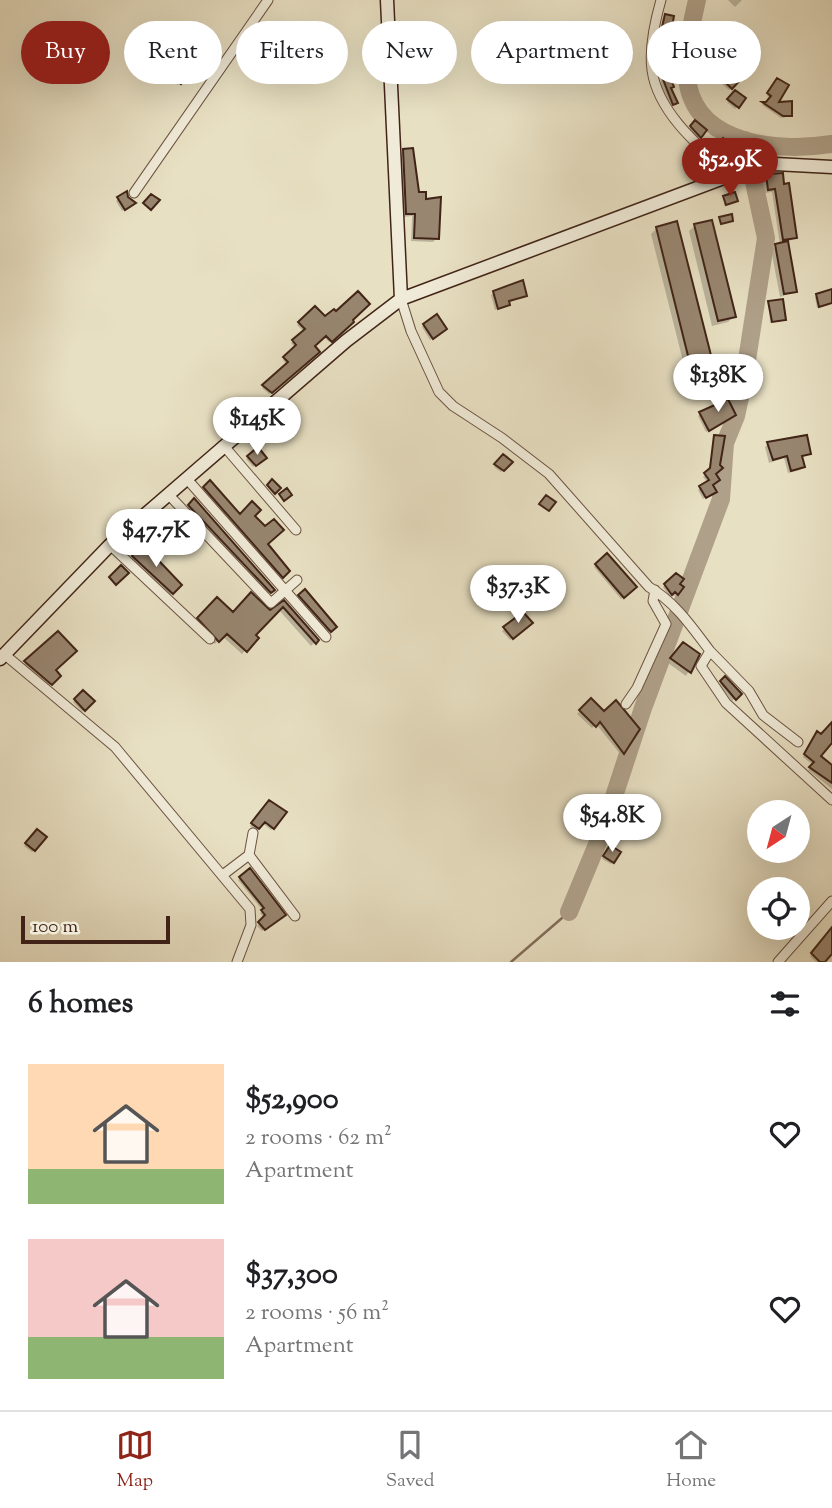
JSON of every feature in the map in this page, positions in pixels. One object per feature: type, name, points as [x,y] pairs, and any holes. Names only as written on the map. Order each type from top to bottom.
[{"type":"main road","points":[[387,0],[401,299]]},
{"type":"main road","points":[[2,657],[110,545],[223,446],[401,299],[690,190],[733,177],[753,167],[775,164],[832,167]]},
{"type":"street","points":[[134,193],[268,0]]},
{"type":"street","points":[[661,0],[652,70],[662,98],[693,140],[733,177]]},
{"type":"street","points":[[401,299],[411,331],[439,392],[453,406],[502,438],[549,474],[606,541],[684,617],[710,652],[749,691],[763,715],[798,742]]},
{"type":"street","points":[[223,446],[296,530]]},
{"type":"street","points":[[187,479],[326,638]]},
{"type":"street","points":[[167,494],[271,603],[297,580]]},
{"type":"street","points":[[110,545],[210,639]]},
{"type":"street","points":[[626,704],[637,688],[666,624],[653,601],[659,592]]},
{"type":"street","points":[[710,652],[701,666],[726,703],[832,800]]},
{"type":"street","points":[[2,657],[115,747],[172,818],[224,874],[250,909],[252,917],[237,962]]},
{"type":"street","points":[[224,874],[248,855],[253,833]]},
{"type":"street","points":[[248,855],[295,916]]},
{"type":"street","points":[[778,962],[832,901]]},
{"type":"building","points":[[665,14],[674,16],[673,21],[663,21]]},
{"type":"building","points":[[777,78],[789,85],[779,102],[792,101],[792,116],[783,116],[762,102],[766,102],[771,96],[767,93]]},
{"type":"building","points":[[665,84],[673,84],[674,87],[671,88],[678,103],[673,105]]},
{"type":"building","points":[[735,90],[746,98],[739,108],[727,99]]},
{"type":"building","points":[[695,120],[707,130],[701,138],[690,126]]},
{"type":"building","points":[[723,138],[742,152],[731,166],[714,151]]},
{"type":"building","points":[[413,148],[419,192],[426,192],[426,199],[441,197],[439,239],[414,238],[415,214],[406,214],[403,149]]},
{"type":"building","points":[[783,173],[784,184],[789,183],[797,238],[783,240],[775,189],[768,190],[766,174]]},
{"type":"building","points":[[127,191],[128,197],[136,203],[125,210],[117,197]]},
{"type":"building","points":[[735,192],[738,201],[726,205],[723,196]]},
{"type":"building","points":[[151,194],[160,200],[151,210],[143,203]]},
{"type":"building","points":[[732,214],[733,221],[721,224],[719,217]]},
{"type":"building","points":[[712,220],[736,317],[718,321],[694,224]]},
{"type":"building","points":[[677,221],[717,379],[695,384],[656,227]]},
{"type":"building","points":[[788,241],[797,292],[784,294],[775,244]]},
{"type":"building","points":[[523,280],[527,296],[509,301],[510,305],[498,309],[493,291]]},
{"type":"building","points":[[832,289],[832,303],[819,307],[816,294]]},
{"type":"building","points":[[358,291],[370,304],[354,322],[332,342],[326,336],[315,346],[320,352],[272,393],[262,385],[288,362],[283,357],[296,345],[292,340],[305,329],[298,322],[315,306],[325,316],[334,309],[336,311]]},
{"type":"building","points":[[783,299],[786,320],[772,322],[768,301]]},
{"type":"building","points":[[437,314],[447,329],[433,339],[423,324]]},
{"type":"building","points":[[728,399],[736,415],[709,431],[699,412]]},
{"type":"building","points":[[714,435],[725,436],[720,465],[723,468],[716,474],[720,480],[713,485],[717,492],[706,498],[699,486],[709,480],[704,473],[710,468]]},
{"type":"building","points":[[807,435],[811,454],[802,456],[805,467],[791,471],[787,456],[773,460],[767,442]]},
{"type":"building","points":[[258,447],[267,458],[256,466],[247,456]]},
{"type":"building","points":[[503,454],[513,462],[504,471],[494,464]]},
{"type":"building","points":[[272,479],[281,488],[275,494],[267,485]]},
{"type":"building","points":[[210,480],[240,514],[252,501],[261,510],[255,516],[265,526],[274,519],[284,530],[268,544],[290,571],[283,578],[203,487]]},
{"type":"building","points":[[287,488],[292,495],[284,501],[279,494]]},
{"type":"building","points":[[546,495],[556,502],[549,511],[539,504]]},
{"type":"building","points":[[194,498],[275,590],[271,593],[188,505]]},
{"type":"building","points":[[142,543],[182,585],[173,594],[132,556]]},
{"type":"building","points":[[607,553],[637,587],[624,598],[595,564]]},
{"type":"building","points":[[121,565],[129,573],[116,585],[109,577]]},
{"type":"building","points":[[676,573],[684,579],[680,584],[684,587],[678,595],[675,592],[672,595],[664,584]]},
{"type":"building","points":[[305,589],[337,627],[331,632],[298,595]]},
{"type":"building","points":[[251,592],[270,610],[284,600],[319,640],[316,644],[283,607],[256,635],[259,638],[247,652],[227,634],[219,642],[197,618],[217,597],[233,612]]},
{"type":"building","points":[[523,612],[533,623],[513,639],[503,627]]},
{"type":"building","points":[[58,631],[77,651],[56,670],[61,676],[52,685],[24,661]]},
{"type":"building","points":[[683,642],[700,654],[691,673],[670,658]]},
{"type":"building","points":[[725,676],[742,694],[736,700],[720,681]]},
{"type":"building","points":[[83,690],[95,701],[85,711],[74,699]]},
{"type":"building","points":[[591,698],[604,711],[616,700],[640,729],[624,754],[600,722],[596,727],[579,710]]},
{"type":"building","points":[[832,722],[832,743],[821,756],[832,765],[832,783],[809,767],[814,762],[804,754],[817,731],[821,734]]},
{"type":"building","points":[[269,800],[287,812],[274,829],[265,822],[259,829],[251,823]]},
{"type":"building","points":[[37,829],[47,837],[35,851],[25,843]]},
{"type":"building","points":[[610,845],[621,852],[614,863],[603,856]]},
{"type":"building","points":[[250,868],[286,915],[265,930],[258,922],[265,915],[261,910],[264,908],[239,877]]},
{"type":"building","points":[[832,927],[832,954],[825,962],[820,962],[811,953]]},
{"type":"waterway","points":[[697,0],[688,42],[687,75],[696,106],[709,122],[746,141],[768,145],[790,147],[832,144]]},
{"type":"waterway","points":[[569,912],[603,830],[643,708],[721,499],[725,443],[736,416],[744,379],[766,238],[745,140]]},
{"type":"waterway","points":[[511,962],[569,912]]}]
